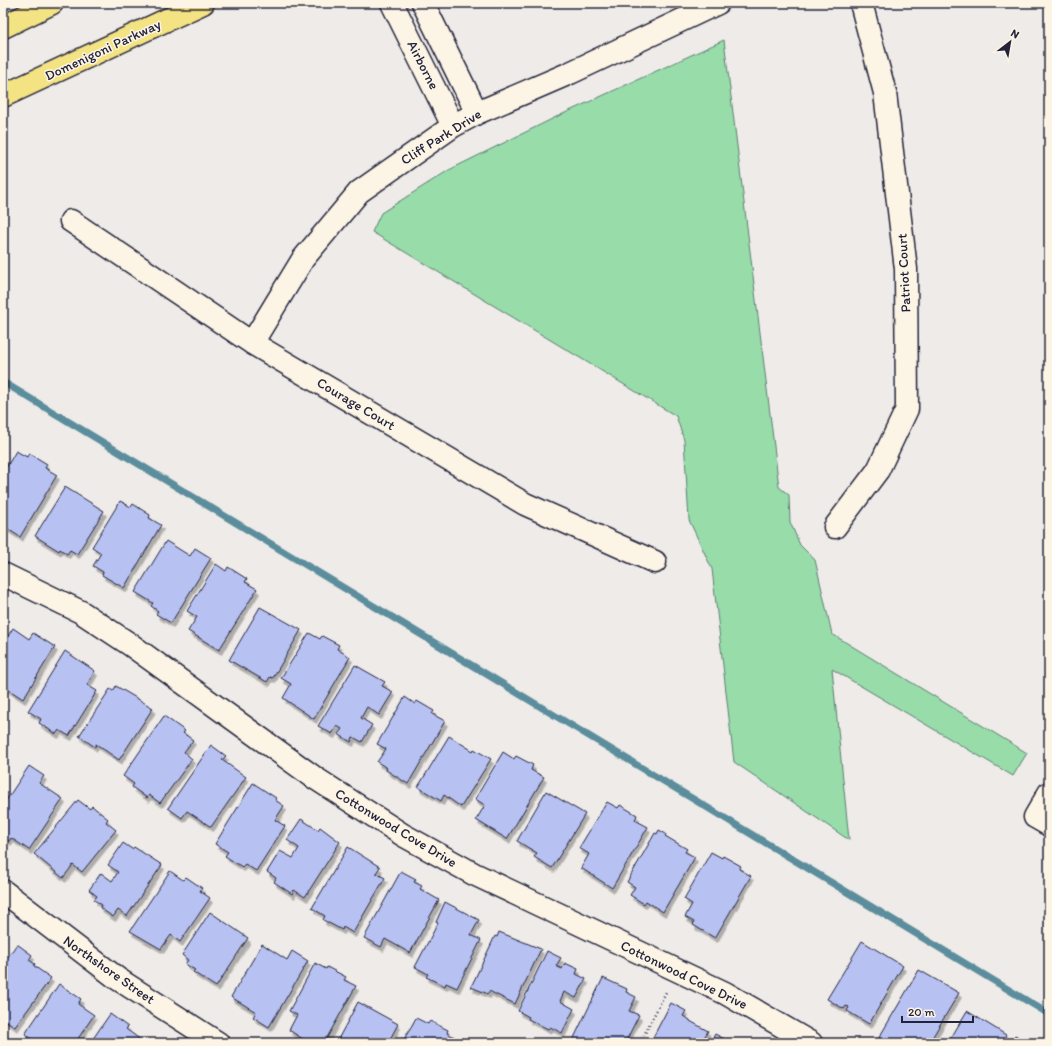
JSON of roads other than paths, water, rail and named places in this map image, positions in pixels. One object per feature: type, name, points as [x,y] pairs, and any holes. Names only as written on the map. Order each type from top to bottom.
[{"type":"main road","points":[[3,27],[52,3]]},
{"type":"main road","name":"Domenigoni Parkway","points":[[3,96],[203,3]]},
{"type":"street","name":"Airborne","points":[[392,3],[453,126]]},
{"type":"street","name":"Airborne","points":[[422,3],[477,113]]},
{"type":"street","name":"Cliff Park Drive","points":[[252,343],[303,259],[359,192],[453,126],[477,113],[570,73],[718,3]]},
{"type":"street","name":"Patriot Court","points":[[835,527],[878,470],[907,409],[906,269],[885,93],[861,3]]},
{"type":"street","name":"Courage Court","points":[[71,221],[252,343],[525,504],[655,562]]},
{"type":"street","name":"Cottonwood Cove Drive","points":[[3,574],[81,612],[131,645],[309,774],[403,835],[474,874],[725,993],[811,1043]]},
{"type":"street","points":[[1042,821],[1049,793]]},
{"type":"street","name":"Northshore Street","points":[[3,891],[118,979],[218,1043]]},
{"type":"waterway","points":[[3,382],[1049,1014]]}]
